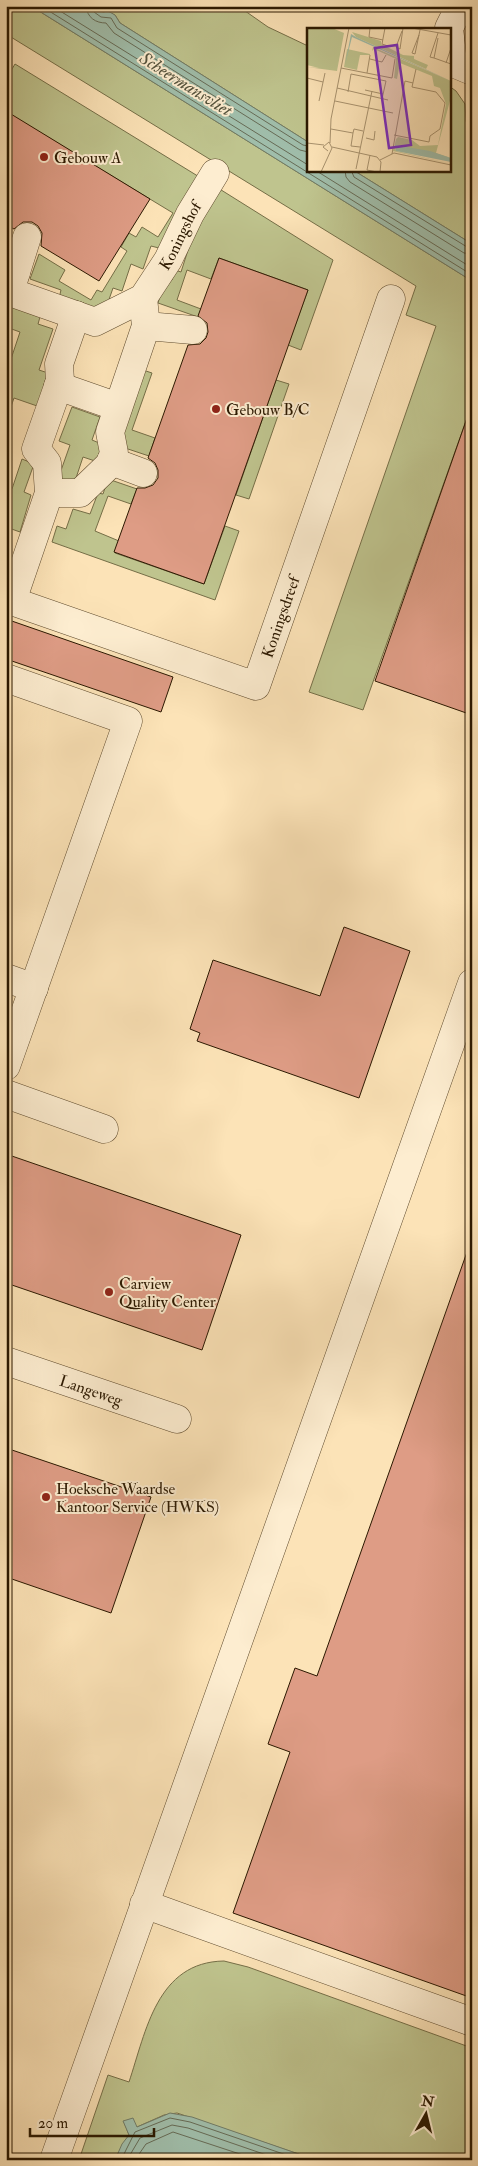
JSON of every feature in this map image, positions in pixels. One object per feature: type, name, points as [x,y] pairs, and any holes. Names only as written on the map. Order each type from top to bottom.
[{"type":"street","points":[[449,28],[460,6]]},
{"type":"street","points":[[450,36],[453,62],[472,71]]},
{"type":"street","name":"Koningshof","points":[[143,298],[168,260],[190,214],[214,173]]},
{"type":"street","points":[[27,237],[11,270],[10,292],[95,322],[143,298],[146,326],[110,432],[114,453],[111,461],[80,493],[49,493]]},
{"type":"street","name":"Koningsdreef","points":[[9,600],[256,686],[391,299]]},
{"type":"street","points":[[9,600],[49,493],[47,463],[36,449],[60,381],[59,364],[76,315]]},
{"type":"street","points":[[146,326],[193,330]]},
{"type":"street","points":[[58,386],[118,407]]},
{"type":"street","points":[[111,461],[143,472]]},
{"type":"street","points":[[6,678],[128,721],[6,1066]]},
{"type":"street","points":[[6,978],[34,988]]},
{"type":"street","points":[[54,2160],[472,983]]},
{"type":"street","points":[[6,1094],[104,1129]]},
{"type":"street","name":"Langeweg","points":[[6,1360],[176,1419]]},
{"type":"street","points":[[144,1904],[472,2022]]},
{"type":"green space","points":[[6,6],[31,6],[472,281],[472,404],[363,710],[309,692],[436,326],[406,315],[416,286],[6,34]]},
{"type":"green space","points":[[94,6],[238,6],[268,27],[307,46],[307,141],[120,23],[115,15],[103,12]]},
{"type":"green space","points":[[15,64],[201,178],[163,249],[151,246],[143,269],[131,264],[122,291],[113,288],[105,311],[58,302],[61,290],[30,279],[39,254],[65,270],[59,281],[91,300],[97,290],[102,292],[127,251],[121,247],[129,233],[136,237],[142,227],[158,237],[173,213],[8,113],[6,115],[6,79]]},
{"type":"green space","points":[[450,87],[456,91],[465,104],[466,121],[472,142],[472,244],[355,171],[450,171]]},
{"type":"green space","points":[[218,188],[333,260],[301,350],[288,345],[308,290],[219,258],[211,279],[187,270],[177,300],[201,309],[198,317],[158,303],[165,279],[172,280],[175,270],[181,272],[197,222]]},
{"type":"green space","points":[[6,305],[40,317],[38,324],[53,329],[39,370],[51,374],[40,407],[14,398],[6,421],[6,374],[20,332],[6,327]]},
{"type":"green space","points":[[140,369],[152,373],[132,430],[155,438],[149,456],[119,446]]},
{"type":"green space","points":[[276,380],[289,384],[249,499],[236,495]]},
{"type":"green space","points":[[72,407],[100,417],[92,440],[104,445],[98,462],[83,457],[74,484],[58,479],[70,445],[59,441]]},
{"type":"green space","points":[[22,459],[34,464],[24,492],[31,495],[20,532],[6,527],[6,487],[12,489]]},
{"type":"green space","points":[[108,479],[137,489],[131,504],[108,496],[95,531],[119,541],[115,553],[204,584],[225,526],[239,531],[215,600],[52,542],[57,526],[66,529],[73,509],[90,514],[98,493],[103,494]]},
{"type":"green space","points":[[224,1961],[248,1967],[472,2048],[472,2160],[316,2160],[177,2113],[164,2115],[137,2127],[124,2122],[129,2135],[115,2160],[79,2160],[108,2075],[129,2082],[149,2022],[169,1986],[183,1973],[201,1964]]},
{"type":"water","name":"Scheermansvliet","points":[[31,6],[94,6],[103,12],[108,11],[115,15],[120,23],[307,141],[307,171],[355,171],[472,244],[472,281]]},
{"type":"water","points":[[170,2113],[192,2117],[316,2160],[115,2160],[122,2144],[129,2135],[123,2121],[133,2118],[137,2127]]},
{"type":"building","name":"Gebouw A","points":[[6,111],[150,199],[99,281],[41,246],[42,233],[38,226],[32,222],[23,222],[14,229],[6,225]]},
{"type":"building","name":"Gebouw B/C","points":[[219,258],[308,290],[204,584],[114,552],[137,488],[153,485],[158,478],[158,470],[155,463],[148,458],[188,345],[200,344],[206,338],[208,332],[207,323],[198,316]]},
{"type":"building","points":[[467,418],[472,419],[472,715],[375,681]]},
{"type":"building","points":[[6,619],[173,677],[161,712],[6,659]]},
{"type":"building","points":[[344,927],[410,951],[359,1098],[197,1041],[200,1033],[190,1029],[213,960],[320,996]]},
{"type":"building","points":[[6,1154],[241,1235],[202,1350],[6,1283]]},
{"type":"building","points":[[467,1252],[472,1253],[472,1998],[233,1913],[290,1752],[268,1744],[295,1668],[317,1676]]},
{"type":"building","points":[[6,1448],[151,1497],[111,1613],[6,1577]]},
{"type":"place","name":"Gebouw A","points":[[44,157]]},
{"type":"place","name":"Gebouw B/C","points":[[216,409]]},
{"type":"place","name":"Carview Quality Center","points":[[109,1292]]},
{"type":"place","name":"Hoeksche Waardse Kantoor Service (HWKS)","points":[[46,1497]]}]
